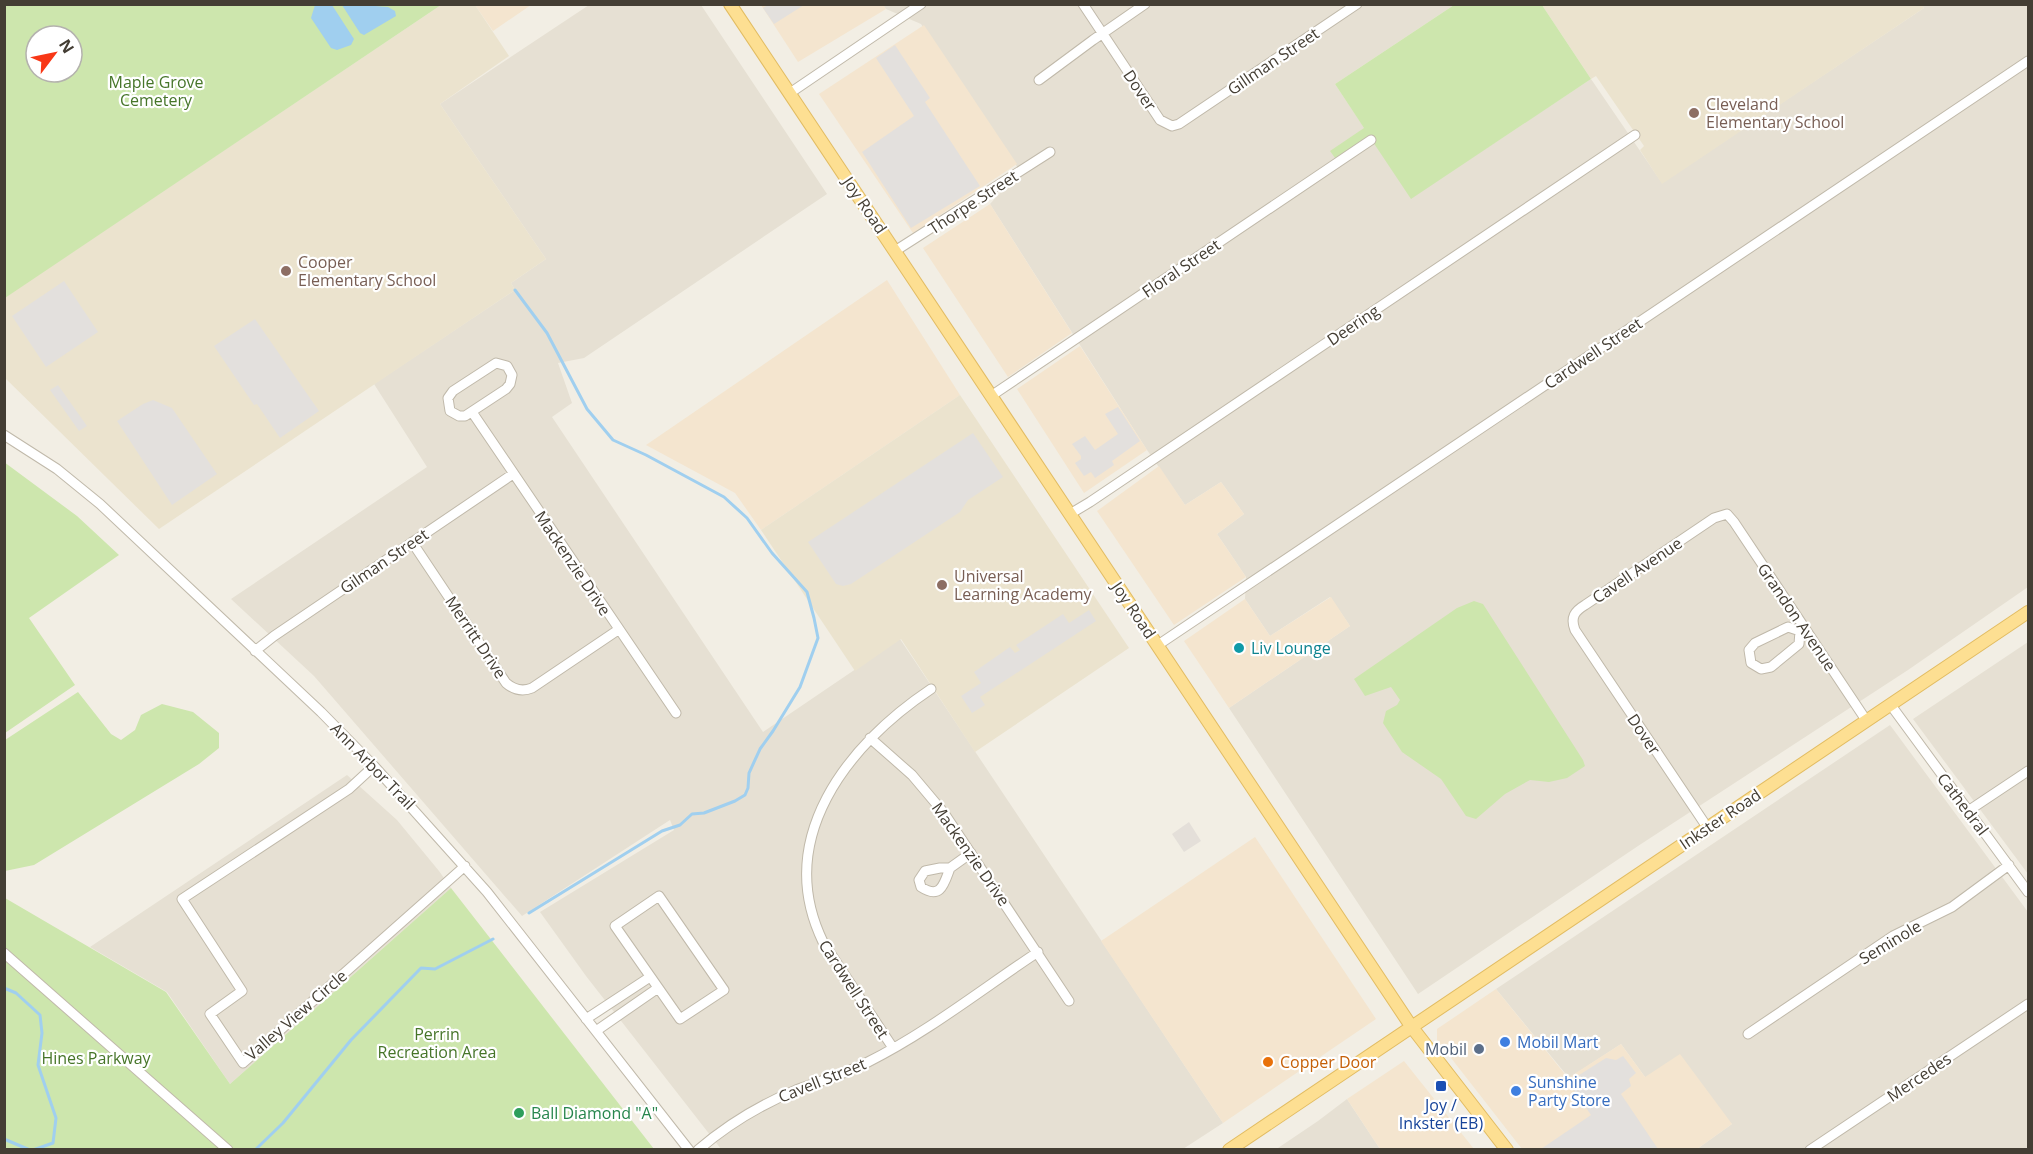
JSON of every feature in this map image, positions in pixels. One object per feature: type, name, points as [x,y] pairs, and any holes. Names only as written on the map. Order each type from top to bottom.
[{"type":"main road","name":"Joy Road","points":[[730,4],[1411,1026],[1507,1149]]},
{"type":"main road","name":"Inkster Road","points":[[1234,1148],[1411,1026],[2028,612]]},
{"type":"street","points":[[790,93],[921,4]]},
{"type":"street","name":"Dover","points":[[1083,4],[1163,123],[1176,125],[1218,98]]},
{"type":"street","points":[[1039,80],[1145,4]]},
{"type":"street","name":"Gillman Street","points":[[1218,98],[1357,4]]},
{"type":"street","name":"Cardwell Street","points":[[1158,645],[2028,61]]},
{"type":"street","name":"Deering","points":[[1070,513],[1090,502],[1635,135]]},
{"type":"street","name":"Floral Street","points":[[991,396],[1371,140]]},
{"type":"street","name":"Thorpe Street","points":[[895,251],[1050,152]]},
{"type":"street","points":[[502,363],[507,366],[512,375],[510,384],[472,412],[462,417],[450,411],[448,406],[450,394],[491,365],[502,363]]},
{"type":"street","name":"Mackenzie Drive","points":[[472,412],[676,714]]},
{"type":"street","name":"Ann Arbor Trail","points":[[4,435],[57,469],[100,504],[321,712],[374,766],[465,866],[689,1149]]},
{"type":"street","name":"Gilman Street","points":[[255,651],[513,474]]},
{"type":"street","name":"Grandon Avenue","points":[[1727,514],[1802,629],[1866,720]]},
{"type":"street","name":"Cavell Avenue","points":[[1582,640],[1573,625],[1573,618],[1578,609],[1714,518],[1727,514]]},
{"type":"street","name":"Merritt Drive","points":[[412,542],[506,683],[515,689],[532,688],[618,630]]},
{"type":"street","points":[[1788,627],[1802,629],[1799,644],[1771,666],[1761,669],[1750,663],[1749,650],[1755,643],[1788,627]]},
{"type":"street","name":"Dover","points":[[1582,640],[1707,827]]},
{"type":"street","name":"Cardwell Street","points":[[893,1048],[823,942],[811,913],[806,888],[808,849],[819,813],[844,771],[870,738],[899,711],[931,689]]},
{"type":"street","name":"Cathedral","points":[[1890,704],[2028,892]]},
{"type":"street","name":"Mackenzie Drive","points":[[870,738],[899,762],[944,813],[1069,1001]]},
{"type":"street","name":"Valley View Circle","points":[[374,766],[349,789],[182,899],[242,991],[210,1014],[243,1063],[465,866]]},
{"type":"street","points":[[1968,811],[2028,771]]},
{"type":"street","points":[[950,868],[971,853]]},
{"type":"street","name":"Seminole","points":[[1748,1034],[1893,936],[1952,907],[2009,865]]},
{"type":"street","points":[[659,896],[724,990],[680,1019],[650,977],[615,926],[659,896]]},
{"type":"street","name":"Cavell Street","points":[[698,1149],[722,1130],[760,1107],[794,1091],[851,1071],[893,1048],[1038,952]]},
{"type":"street","points":[[4,953],[228,1149]]},
{"type":"street","points":[[586,1019],[650,977]]},
{"type":"street","points":[[596,1030],[658,988]]},
{"type":"street","name":"Mercedes","points":[[1810,1149],[2028,1004]]},
{"type":"shaded area","points":[[769,4],[804,5],[774,24],[763,8]]},
{"type":"shaded area","points":[[883,4],[886,9],[798,62],[761,5]]},
{"type":"shaded area","name":"Cleveland Elementary School","points":[[1922,4],[1924,8],[1662,184],[1640,150],[1644,146],[1596,76],[1591,79],[1542,5]]},
{"type":"shaded area","name":"Cooper Elementary School","points":[[441,5],[475,5],[509,56],[440,104],[546,259],[511,283],[515,290],[159,529],[5,378],[4,298]]},
{"type":"shaded area","points":[[475,5],[531,5],[493,31]]},
{"type":"shaded area","points":[[589,5],[701,5],[827,194],[584,358],[558,363],[572,403],[552,417],[763,732],[900,639],[1223,1123],[1183,1149],[721,1149],[586,976],[540,912],[674,830],[670,820],[522,916],[314,676],[231,599],[427,467],[374,384],[515,290],[511,283],[546,259],[440,104]]},
{"type":"shaded area","points":[[883,5],[1454,5],[1335,84],[1411,198],[1591,79],[1662,183],[1924,8],[1922,5],[2028,5],[2028,587],[1908,670],[1638,846],[1418,994],[1229,708],[1350,626],[1330,597],[1270,636],[1245,599],[1246,577],[1217,534],[1244,514],[1221,482],[1185,505],[1147,450],[990,204],[1020,171],[921,24],[886,9]]},
{"type":"shaded area","points":[[924,25],[1017,164],[913,233],[819,94]]},
{"type":"shaded area","points":[[895,45],[930,98],[925,102],[980,186],[911,228],[862,152],[914,116],[876,58]]},
{"type":"shaded area","points":[[990,204],[1072,333],[1008,377],[923,248]]},
{"type":"shaded area","points":[[887,280],[960,395],[761,530],[735,493],[646,445]]},
{"type":"shaded area","points":[[64,281],[98,332],[46,367],[12,316]]},
{"type":"shaded area","points":[[255,319],[319,411],[280,438],[257,404],[254,405],[214,346]]},
{"type":"shaded area","points":[[1080,346],[1147,450],[1084,493],[1017,389]]},
{"type":"shaded area","points":[[58,385],[87,426],[79,431],[50,390]]},
{"type":"shaded area","name":"Universal Learning Academy","points":[[960,395],[1129,648],[975,752],[901,639],[855,671],[761,530]]},
{"type":"shaded area","points":[[153,400],[172,408],[217,474],[172,505],[117,421]]},
{"type":"shaded area","points":[[1118,407],[1140,441],[1112,461],[1114,465],[1095,478],[1091,472],[1084,476],[1075,463],[1081,459],[1081,456],[1072,444],[1085,436],[1095,450],[1118,434],[1105,414]]},
{"type":"shaded area","points":[[973,433],[1003,477],[968,500],[960,512],[851,584],[843,586],[836,584],[808,542]]},
{"type":"shaded area","points":[[1159,466],[1185,505],[1221,482],[1244,514],[1217,534],[1246,577],[1174,625],[1097,511]]},
{"type":"shaded area","points":[[1331,597],[1350,626],[1229,708],[1184,641],[1245,599],[1270,636]]},
{"type":"shaded area","points":[[1089,610],[1096,621],[980,697],[985,705],[972,713],[961,696],[981,683],[974,672],[1010,647],[1015,653],[1020,650],[1016,645],[1063,614],[1069,623]]},
{"type":"shaded area","points":[[2028,642],[2028,874],[1913,719]]},
{"type":"shaded area","points":[[1890,725],[2028,912],[2028,1149],[1697,1149],[1732,1124],[1645,1077],[1621,1044],[1569,1078],[1496,989]]},
{"type":"shaded area","points":[[347,775],[397,820],[451,888],[230,1084],[167,992],[90,947]]},
{"type":"shaded area","points":[[1189,822],[1201,841],[1184,852],[1172,834]]},
{"type":"shaded area","points":[[1255,837],[1376,1019],[1223,1123],[1101,941]]},
{"type":"shaded area","points":[[1496,989],[1568,1078],[1621,1044],[1645,1077],[1680,1054],[1732,1124],[1697,1149],[1522,1149],[1437,1040],[1437,1029]]},
{"type":"shaded area","points":[[1623,1056],[1636,1073],[1629,1079],[1631,1086],[1621,1094],[1658,1149],[1541,1149],[1591,1115],[1568,1082],[1606,1058],[1616,1060]]},
{"type":"shaded area","points":[[1404,1061],[1474,1149],[1380,1149],[1347,1099]]},
{"type":"shaded area","points":[[1347,1099],[1380,1149],[1275,1150],[1318,1121]]},
{"type":"green space","name":"Maple Grove Cemetery","points":[[5,5],[441,5],[5,298]]},
{"type":"green space","points":[[1454,5],[1542,5],[1591,79],[1411,199],[1371,139],[1338,162],[1330,151],[1364,128],[1335,84]]},
{"type":"green space","points":[[4,462],[77,516],[119,555],[29,618],[75,685],[5,733]]},
{"type":"green space","points":[[1474,601],[1483,604],[1585,766],[1567,778],[1549,782],[1530,780],[1505,794],[1476,819],[1466,816],[1441,779],[1402,752],[1383,723],[1386,711],[1397,705],[1400,700],[1391,687],[1365,696],[1354,679],[1457,608]]},
{"type":"green space","points":[[78,692],[111,734],[121,740],[135,730],[141,715],[162,704],[193,712],[219,733],[219,748],[199,764],[34,865],[5,871],[5,740]]},
{"type":"green space","name":"Perrin Recreation Area","points":[[451,888],[654,1149],[5,1150],[5,898],[166,992],[230,1084]]},
{"type":"water","points":[[315,5],[332,5],[354,39],[351,45],[337,50],[331,48],[311,18]]},
{"type":"water","points":[[342,5],[388,7],[395,11],[396,16],[364,35],[360,33]]},
{"type":"waterway","points":[[515,290],[547,333],[587,409],[613,440],[724,497],[747,518],[772,553],[807,592],[818,638],[800,687],[760,749],[749,773],[745,795],[704,813],[692,814],[680,825],[662,831],[529,913]]},
{"type":"waterway","points":[[255,1150],[283,1123],[351,1040],[421,968],[435,969],[493,939]]},
{"type":"waterway","points":[[4,988],[16,993],[40,1015],[42,1033],[38,1065],[56,1118],[53,1143],[33,1150]]},
{"type":"waterway","points":[[4,1139],[30,1150]]},
{"type":"place","name":"Cleveland Elementary School","points":[[1694,113]]},
{"type":"place","name":"Cooper Elementary School","points":[[286,271]]},
{"type":"place","name":"Universal Learning Academy","points":[[942,585]]},
{"type":"place","name":"Liv Lounge","points":[[1239,648]]},
{"type":"place","name":"Mobil Mart","points":[[1505,1042]]},
{"type":"place","name":"Mobil","points":[[1479,1049]]},
{"type":"place","name":"Copper Door","points":[[1268,1062]]},
{"type":"place","name":"Joy / Inkster (EB)","points":[[1441,1086]]},
{"type":"place","name":"Sunshine Party Store","points":[[1516,1091]]},
{"type":"place","name":"Ball Diamond \"A\"","points":[[519,1113]]},
{"type":"park label","name":"Hines Parkway","points":[[96,1058]]}]
